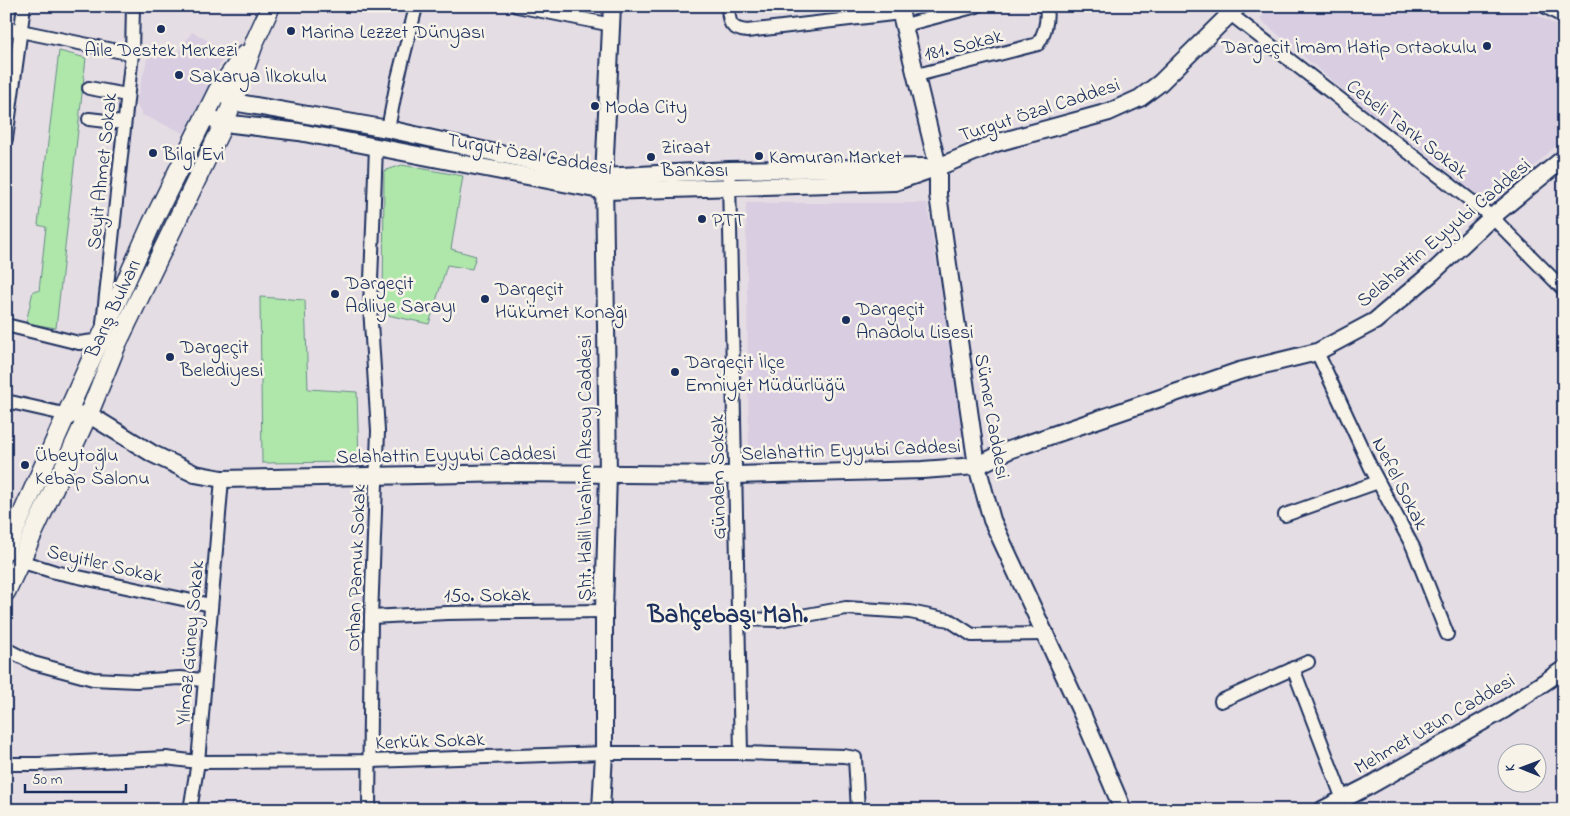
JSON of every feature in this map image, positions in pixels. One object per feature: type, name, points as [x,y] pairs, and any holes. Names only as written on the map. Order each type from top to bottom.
[{"type":"main road","name":"Barış Bulvarı","points":[[6,592],[13,556],[68,415],[109,342],[224,123],[254,41],[271,6]]},
{"type":"main road","name":"Barış Bulvarı","points":[[13,556],[88,414],[109,342],[152,223],[218,90],[254,41]]},
{"type":"street","points":[[6,139],[24,6]]},
{"type":"street","name":"Seyit Ahmet Sokak","points":[[109,342],[124,123],[132,54],[133,6]]},
{"type":"street","points":[[388,129],[396,82],[417,6]]},
{"type":"street","points":[[517,6],[612,25]]},
{"type":"street","name":"Şht. Halil İbrahim Aksoy Caddesi","points":[[601,810],[604,753],[604,610],[608,474],[604,184],[612,6]]},
{"type":"street","points":[[728,6],[729,20],[733,27],[738,30],[747,31],[977,6]]},
{"type":"street","name":"181. Sokak","points":[[916,75],[1038,44],[1044,35],[1046,6]]},
{"type":"street","points":[[1544,6],[1564,17]]},
{"type":"street","name":"Turgut Özal Caddesi","points":[[206,116],[224,123],[299,132],[376,147],[604,184],[729,187],[895,182],[938,167],[996,142],[1110,112],[1140,98],[1160,83],[1230,9]]},
{"type":"street","name":"Cebeli Tarık Sokak","points":[[1230,9],[1492,217],[1564,290]]},
{"type":"street","name":"Sümer Caddesi","points":[[902,15],[938,167],[938,195],[977,466],[992,520],[1083,716],[1123,810]]},
{"type":"street","points":[[6,28],[132,54]]},
{"type":"street","points":[[89,88],[127,95]]},
{"type":"street","name":"Turgut Özal Caddesi","points":[[218,90],[233,102],[388,129],[604,184],[729,170],[938,167]]},
{"type":"street","points":[[89,119],[124,123]]},
{"type":"street","name":"Orhan Pamuk Sokak","points":[[369,810],[371,617],[378,431],[370,307],[376,147]]},
{"type":"street","name":"Selahattin Eyyubi Caddesi","points":[[88,414],[153,454],[194,474],[222,479],[376,475],[736,474],[922,470],[977,466],[1009,450],[1101,417],[1239,371],[1317,352],[1375,321],[1433,272],[1492,217],[1564,158]]},
{"type":"street","name":"Gündem Sokak","points":[[729,170],[741,753]]},
{"type":"street","points":[[6,325],[79,343],[109,342]]},
{"type":"street","name":"Nefel Sokak","points":[[1317,352],[1378,482],[1413,547],[1447,634]]},
{"type":"street","points":[[6,401],[68,415],[88,414]]},
{"type":"street","name":"Yılmaz Güney Sokak","points":[[190,810],[198,762],[222,479]]},
{"type":"street","points":[[1285,515],[1378,482]]},
{"type":"street","name":"Seyitler Sokak","points":[[13,556],[55,572],[211,605]]},
{"type":"street","points":[[738,619],[780,620],[846,608],[910,612],[949,620],[972,635],[1044,634]]},
{"type":"street","name":"150. Sokak","points":[[371,617],[447,613],[604,610]]},
{"type":"street","points":[[6,649],[33,663],[93,679],[136,681],[180,678],[204,680]]},
{"type":"street","points":[[1221,700],[1308,662]]},
{"type":"street","points":[[1293,668],[1344,805]]},
{"type":"street","name":"Mehmet Uzun Caddesi","points":[[1322,810],[1344,805],[1505,709],[1564,669]]},
{"type":"street","name":"Kerkük Sokak","points":[[6,764],[166,758],[198,762],[371,761],[604,753],[741,753],[844,756],[855,758],[858,810]]},
{"type":"shaded area","points":[[1271,6],[1521,6],[1564,30],[1564,138],[1491,208],[1432,157],[1361,105],[1260,19]]},
{"type":"shaded area","name":"Sakarya İlkokulu","points":[[192,32],[227,51],[184,133],[142,115],[136,103],[148,56],[178,54]]},
{"type":"shaded area","name":"Dargeçit Anadolu Lisesi","points":[[746,203],[927,203],[964,436],[951,452],[749,455]]},
{"type":"green space","points":[[59,51],[86,58],[56,328],[26,323],[33,291],[39,291],[46,227],[38,225]]},
{"type":"green space","points":[[402,165],[463,176],[451,249],[476,256],[472,269],[447,265],[429,324],[383,314],[384,171]]},
{"type":"green space","points":[[260,297],[305,300],[308,389],[357,392],[359,462],[262,463]]},
{"type":"place","name":"Aile Destek Merkezi","points":[[161,29]]},
{"type":"place","name":"Marina Lezzet Dünyası","points":[[291,31]]},
{"type":"place","name":"Dargeçit İmam Hatip Ortaokulu","points":[[1487,46]]},
{"type":"place","name":"Sakarya İlkokulu","points":[[179,75]]},
{"type":"place","name":"Moda City","points":[[595,106]]},
{"type":"place","name":"Bilgi Evi","points":[[153,153]]},
{"type":"place","name":"Kamuran Market","points":[[759,156]]},
{"type":"place","name":"Ziraat Bankası","points":[[651,157]]},
{"type":"place","name":"PTT","points":[[702,219]]},
{"type":"place","name":"Dargeçit Adliye Sarayı","points":[[335,294]]},
{"type":"place","name":"Dargeçit Hükümet Konağı","points":[[485,299]]},
{"type":"place","name":"Dargeçit Anadolu Lisesi","points":[[846,320]]},
{"type":"place","name":"Dargeçit Belediyesi","points":[[170,357]]},
{"type":"place","name":"Dargeçit İlçe Emniyet Müdürlüğü","points":[[675,372]]},
{"type":"place","name":"Übeytoğlu Kebap Salonu","points":[[25,465]]},
{"type":"district","name":"Bahçebaşı Mah.","points":[[728,613]]}]
